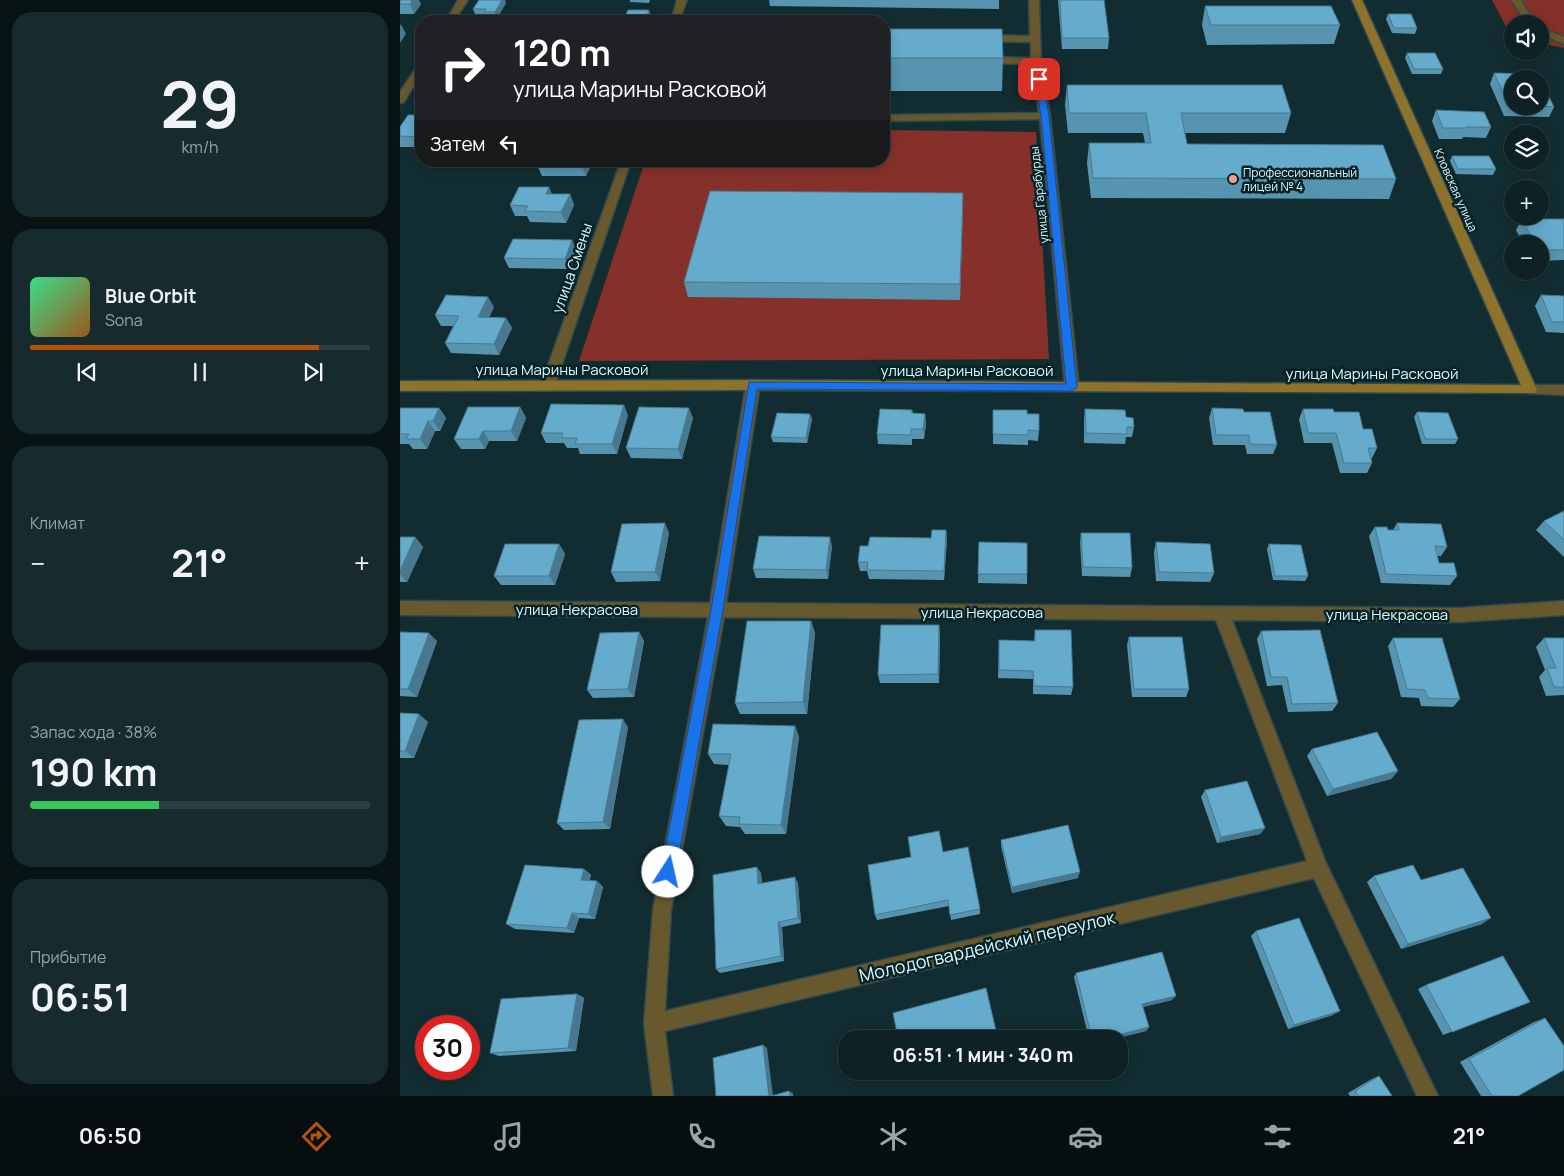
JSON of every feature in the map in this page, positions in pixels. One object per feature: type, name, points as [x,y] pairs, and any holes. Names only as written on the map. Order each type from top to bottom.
[{"type":"street","points":[[454,15],[463,0]]},
{"type":"street","points":[[677,15],[682,0]]},
{"type":"street","name":"улица Гарабурды","points":[[1034,0],[1036,61],[1045,116],[1072,387]]},
{"type":"street","name":"Кловская улица","points":[[1357,0],[1530,390]]},
{"type":"street","points":[[1516,0],[1524,15]]},
{"type":"street","points":[[1549,34],[1564,40]]},
{"type":"street","points":[[969,38],[1035,39]]},
{"type":"street","points":[[970,60],[1036,61]]},
{"type":"street","points":[[400,100],[415,76]]},
{"type":"street","points":[[890,118],[1045,116]]},
{"type":"street","name":"улица Смены","points":[[548,386],[624,167]]},
{"type":"street","points":[[663,1096],[654,1024],[662,910],[717,610],[753,385]]},
{"type":"street","name":"улица Марины Расковой","points":[[400,386],[753,385],[1564,390]]},
{"type":"street","name":"улица Некрасова","points":[[400,608],[1459,615],[1564,608]]},
{"type":"street","points":[[1221,613],[1319,868],[1428,1096]]},
{"type":"street","name":"Молодогвардейский переулок","points":[[654,1024],[1319,868]]},
{"type":"shaded area","points":[[1492,0],[1564,0],[1564,48],[1549,45],[1549,15],[1504,15],[1504,23]]},
{"type":"shaded area","points":[[890,130],[1036,132],[1049,359],[579,361],[643,167],[890,167]]},
{"type":"building","points":[[400,0],[412,0],[410,4],[400,4]]},
{"type":"building","points":[[479,0],[502,0],[495,12],[484,12],[486,9],[473,9]]},
{"type":"building","points":[[1060,0],[1104,0],[1109,38],[1062,38]]},
{"type":"building","points":[[1205,6],[1331,6],[1340,25],[1211,25]]},
{"type":"building","points":[[628,10],[649,10],[647,15],[626,15]]},
{"type":"building","points":[[1388,14],[1411,14],[1417,28],[1394,28]]},
{"type":"building","points":[[890,29],[1002,29],[1003,58],[890,58]]},
{"type":"building","points":[[1407,53],[1435,53],[1443,69],[1414,69]]},
{"type":"building","points":[[1494,73],[1504,73],[1504,94]]},
{"type":"building","points":[[1067,85],[1282,85],[1291,113],[1181,113],[1187,144],[1383,145],[1396,179],[1093,178],[1089,143],[1151,143],[1146,113],[1069,113]]},
{"type":"building","points":[[1549,97],[1554,107],[1549,107]]},
{"type":"building","points":[[1436,110],[1484,112],[1491,127],[1443,128]]},
{"type":"building","points":[[408,115],[415,115],[415,137],[400,136],[400,127]]},
{"type":"building","points":[[1452,156],[1489,156],[1496,169],[1458,169]]},
{"type":"building","points":[[519,187],[549,187],[546,194],[570,194],[561,212],[525,211],[528,206],[510,205]]},
{"type":"building","points":[[710,191],[963,193],[960,284],[684,282]]},
{"type":"building","points":[[1549,219],[1564,219],[1564,250],[1549,250],[1549,235],[1530,235],[1525,225],[1549,225]]},
{"type":"building","points":[[513,239],[572,240],[565,259],[504,258]]},
{"type":"building","points":[[446,295],[488,297],[478,317],[506,318],[494,344],[445,343],[459,316],[435,315]]},
{"type":"building","points":[[1541,295],[1564,296],[1564,322],[1552,322]]},
{"type":"building","points":[[551,404],[624,405],[612,444],[575,444],[577,438],[562,438],[563,433],[541,433]]},
{"type":"building","points":[[468,407],[520,407],[511,431],[483,431],[479,439],[454,439]]},
{"type":"building","points":[[639,407],[689,408],[678,449],[626,448]]},
{"type":"building","points":[[400,408],[439,408],[433,421],[428,421],[420,439],[406,439],[409,434],[400,434]]},
{"type":"building","points":[[1212,408],[1243,409],[1244,412],[1270,412],[1277,445],[1250,444],[1249,435],[1216,435]]},
{"type":"building","points":[[880,409],[912,410],[912,413],[925,414],[923,429],[911,429],[911,435],[877,434]]},
{"type":"building","points":[[1085,409],[1125,410],[1126,417],[1133,418],[1134,427],[1127,427],[1127,434],[1086,433]]},
{"type":"building","points":[[1303,409],[1333,409],[1334,412],[1359,412],[1363,429],[1372,429],[1377,448],[1368,448],[1372,463],[1344,463],[1336,433],[1308,433]]},
{"type":"building","points":[[993,410],[1027,410],[1027,414],[1039,414],[1039,431],[1028,430],[1028,435],[993,434]]},
{"type":"building","points":[[1417,412],[1448,413],[1458,439],[1425,439]]},
{"type":"building","points":[[777,413],[810,414],[806,438],[771,437]]},
{"type":"building","points":[[1564,511],[1564,540],[1544,521]]},
{"type":"building","points":[[665,523],[655,572],[611,572],[622,524]]},
{"type":"building","points":[[1397,523],[1441,524],[1447,547],[1435,546],[1439,563],[1454,563],[1457,576],[1386,574],[1375,527],[1399,530]]},
{"type":"building","points":[[932,530],[946,530],[944,571],[867,570],[868,562],[858,562],[860,546],[868,546],[870,537],[931,538]]},
{"type":"building","points":[[1081,533],[1130,533],[1132,568],[1083,567]]},
{"type":"building","points":[[759,536],[830,537],[826,570],[753,569]]},
{"type":"building","points":[[400,537],[415,537],[400,571]]},
{"type":"building","points":[[979,542],[1027,543],[1027,574],[978,574]]},
{"type":"building","points":[[1156,542],[1210,544],[1214,573],[1159,572]]},
{"type":"building","points":[[505,544],[559,544],[549,576],[494,576]]},
{"type":"building","points":[[1269,544],[1301,545],[1308,576],[1275,576]]},
{"type":"building","points":[[747,621],[811,621],[803,702],[735,703]]},
{"type":"building","points":[[881,625],[939,625],[938,674],[878,675]]},
{"type":"building","points":[[1035,630],[1071,630],[1073,687],[1034,686],[1033,671],[999,670],[999,640],[1035,641]]},
{"type":"building","points":[[1320,630],[1338,703],[1292,704],[1287,677],[1271,677],[1261,631]]},
{"type":"building","points":[[400,632],[429,633],[408,689],[400,689]]},
{"type":"building","points":[[639,632],[628,689],[587,690],[600,633]]},
{"type":"building","points":[[1129,637],[1182,637],[1189,689],[1134,689]]},
{"type":"building","points":[[1393,638],[1442,638],[1460,699],[1428,698],[1425,690],[1407,689]]},
{"type":"building","points":[[1544,638],[1564,638],[1564,687],[1554,687],[1547,668],[1556,668]]},
{"type":"building","points":[[400,713],[419,714],[405,751],[400,751]]},
{"type":"building","points":[[623,719],[603,822],[557,823],[579,720]]},
{"type":"building","points":[[713,724],[795,726],[781,825],[739,824],[740,817],[719,816],[731,754],[708,754]]},
{"type":"building","points":[[1377,732],[1398,771],[1333,789],[1312,749]]},
{"type":"building","points":[[1247,781],[1265,828],[1221,837],[1205,790]]},
{"type":"building","points":[[1068,825],[1080,872],[1012,887],[1001,840]]},
{"type":"building","points":[[939,831],[943,852],[968,847],[980,909],[950,915],[948,900],[875,915],[868,865],[911,857],[908,837]]},
{"type":"building","points":[[525,865],[584,869],[581,880],[597,881],[588,914],[572,913],[567,928],[506,924]]},
{"type":"building","points":[[1413,865],[1421,880],[1463,868],[1491,918],[1408,944],[1374,876]]},
{"type":"building","points":[[757,867],[758,884],[795,877],[798,918],[778,922],[781,956],[716,969],[713,875]]},
{"type":"building","points":[[1299,918],[1340,1011],[1294,1025],[1256,931]]},
{"type":"building","points":[[1162,952],[1176,996],[1142,1004],[1149,1027],[1128,1032],[1128,1030],[1090,1030],[1076,973]]},
{"type":"building","points":[[1503,956],[1530,1002],[1452,1032],[1426,985]]},
{"type":"building","points":[[986,988],[996,1030],[896,1030],[893,1013]]},
{"type":"building","points":[[577,994],[568,1048],[490,1053],[501,999]]},
{"type":"building","points":[[1545,1018],[1564,1046],[1564,1070],[1518,1096],[1492,1096],[1469,1059]]},
{"type":"building","points":[[763,1045],[769,1096],[716,1096],[713,1058]]},
{"type":"building","points":[[1379,1076],[1392,1096],[1358,1096],[1355,1091]]},
{"type":"building","points":[[789,1091],[790,1096],[771,1096]]},
{"type":"place","name":"Профессиональный лицей № 4","points":[[1233,179]]},
{"type":"route","points":[[668,872],[717,610],[753,385],[1072,387],[1045,116],[1039,79]]}]
